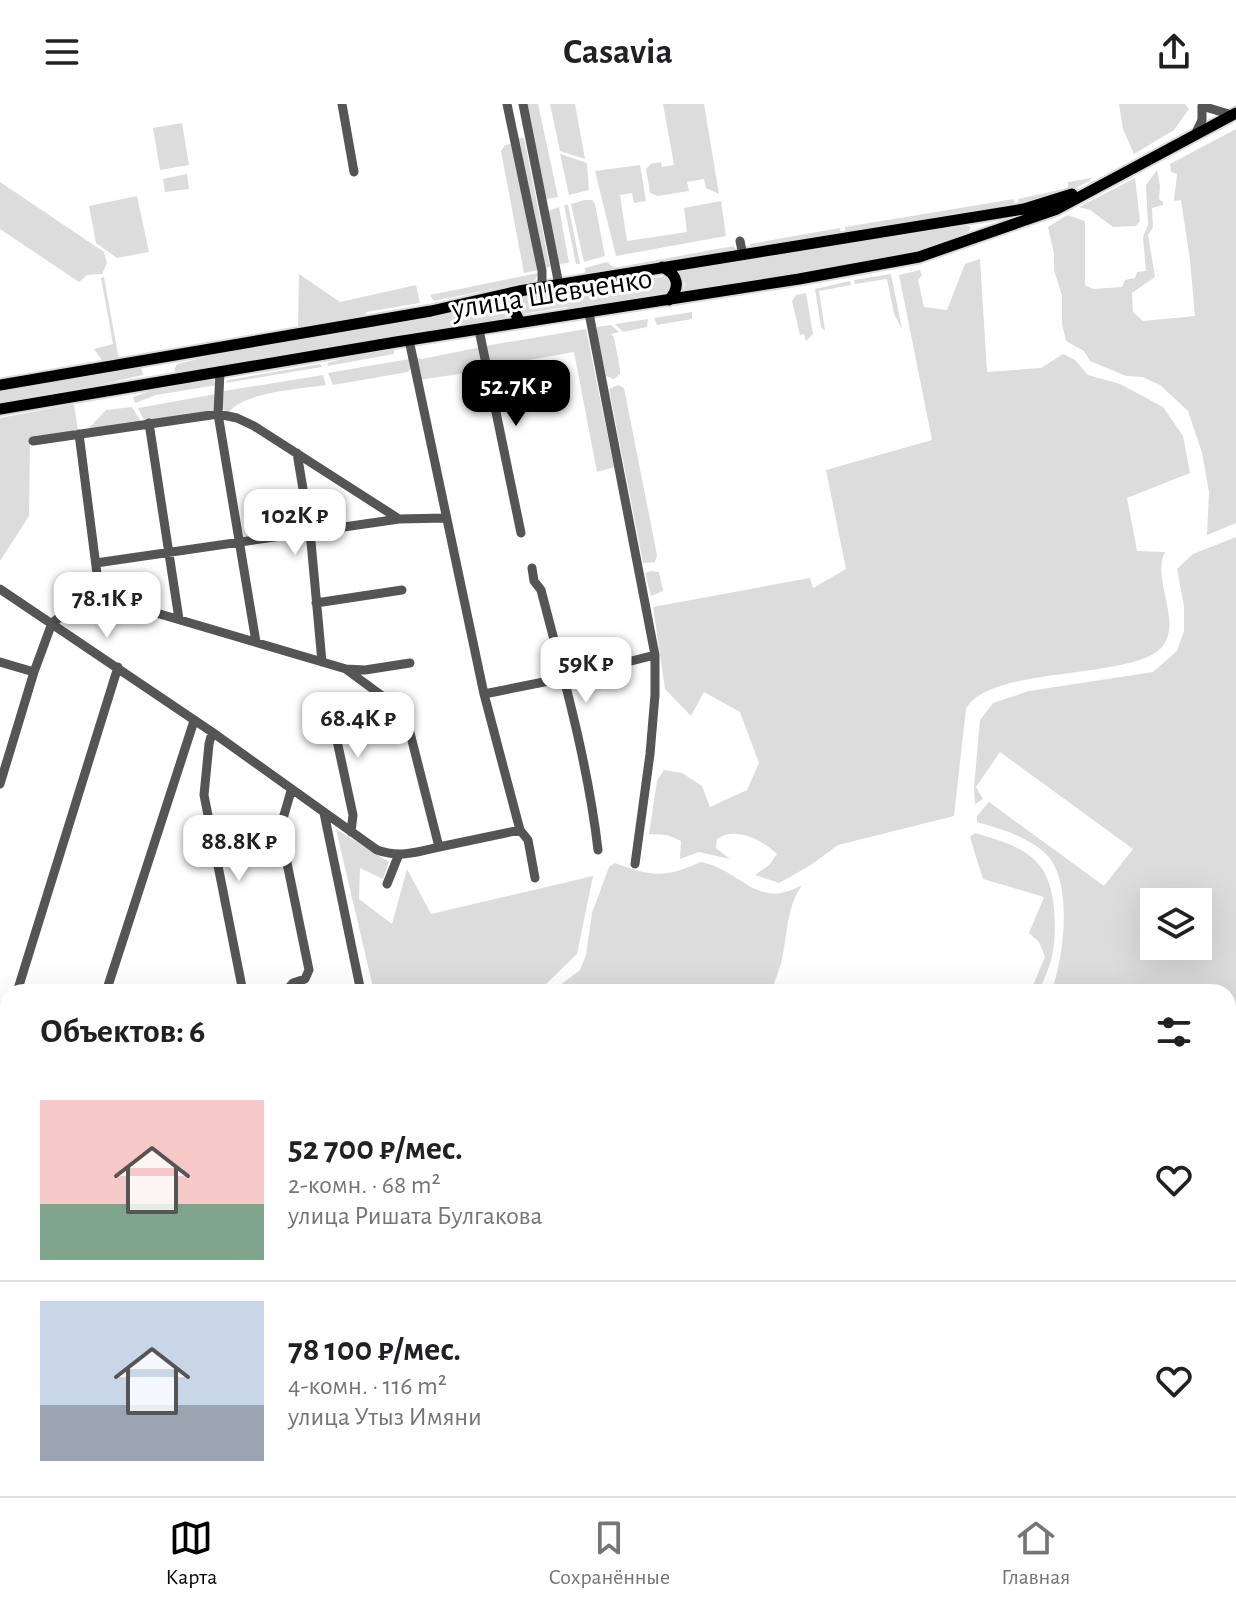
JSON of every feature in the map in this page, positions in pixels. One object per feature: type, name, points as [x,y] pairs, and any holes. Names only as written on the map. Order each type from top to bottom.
[{"type":"main road","name":"улица Шевченко","points":[[0,409],[905,260],[968,241],[1055,205],[1234,114]]},
{"type":"main road","name":"улица Шевченко","points":[[0,385],[431,311],[519,291],[1055,205]]},
{"type":"main road","points":[[960,220],[969,222],[974,229],[968,241]]},
{"type":"main road","points":[[662,267],[677,282],[675,292],[668,300]]},
{"type":"main road","points":[[519,291],[512,307],[520,322]]},
{"type":"main road","points":[[175,356],[167,360],[165,366],[171,377],[178,379]]},
{"type":"main road","points":[[141,361],[148,363],[154,374],[144,384]]},
{"type":"street","points":[[342,104],[354,172]]},
{"type":"street","points":[[507,104],[542,271],[542,288]]},
{"type":"street","points":[[523,104],[559,285]]},
{"type":"street","points":[[1195,135],[1202,120],[1201,105],[1234,114]]},
{"type":"street","points":[[510,119],[518,124],[526,119]]},
{"type":"street","points":[[513,136],[528,133]]},
{"type":"street","points":[[740,241],[743,255]]},
{"type":"street","points":[[589,313],[655,655],[651,740],[635,864]]},
{"type":"street","points":[[479,330],[521,533]]},
{"type":"street","points":[[409,340],[484,694],[520,830],[528,840],[535,878]]},
{"type":"street","points":[[220,372],[218,414],[256,642]]},
{"type":"street","points":[[33,441],[150,427],[218,414],[237,418],[399,519]]},
{"type":"street","points":[[150,427],[179,619]]},
{"type":"street","points":[[79,437],[100,597]]},
{"type":"street","points":[[297,453],[310,531],[322,662]]},
{"type":"street","points":[[96,563],[399,519],[446,518]]},
{"type":"street","points":[[532,568],[534,581],[541,590],[564,678],[595,819],[598,850]]},
{"type":"street","points":[[0,589],[212,732],[377,850],[391,855],[399,854],[520,830]]},
{"type":"street","points":[[316,603],[402,590]]},
{"type":"street","points":[[0,784],[52,623],[85,598],[100,597],[346,669],[365,670],[410,663]]},
{"type":"street","points":[[484,694],[655,655]]},
{"type":"street","points":[[0,662],[34,672]]},
{"type":"street","points":[[19,984],[118,667]]},
{"type":"street","points":[[346,669],[400,709],[406,717],[439,847]]},
{"type":"street","points":[[109,984],[194,721]]},
{"type":"street","points":[[212,732],[204,795],[241,984]]},
{"type":"street","points":[[312,736],[336,736],[353,815],[351,832]]},
{"type":"street","points":[[291,791],[280,829],[309,970],[305,979],[292,984]]},
{"type":"street","points":[[324,813],[359,984]]},
{"type":"street","points":[[387,884],[399,854]]},
{"type":"shaded area","points":[[527,104],[538,104],[558,197],[547,199],[545,196]]},
{"type":"shaded area","points":[[550,104],[575,104],[585,159],[560,151]]},
{"type":"shaded area","points":[[663,104],[704,104],[719,194],[706,188],[704,179],[687,182],[689,191],[658,196],[650,193],[646,169],[651,164],[661,162],[662,167],[674,165]]},
{"type":"shaded area","points":[[1119,104],[1185,104],[1189,109],[1174,130],[1134,154],[1123,129]]},
{"type":"shaded area","points":[[182,123],[189,165],[160,170],[153,128]]},
{"type":"shaded area","points":[[1236,129],[1236,523],[1207,535],[1209,492],[1202,453],[1188,411],[1160,385],[1143,377],[1126,376],[1090,361],[1084,351],[1066,341],[1062,324],[1062,296],[1054,270],[1048,227],[1067,215],[1085,221],[1085,285],[1093,289],[1122,287],[1125,280],[1135,278],[1137,272],[1146,271],[1143,237],[1148,225],[1146,185],[1157,170],[1159,199],[1163,205],[1152,208],[1153,227],[1148,235],[1155,277],[1132,293],[1133,312],[1143,321],[1195,316],[1181,200],[1174,201],[1177,174],[1171,172],[1170,164]]},
{"type":"shaded area","points":[[519,138],[524,138],[550,267],[545,268]]},
{"type":"shaded area","points":[[512,144],[538,270],[524,273],[501,151],[505,145]]},
{"type":"shaded area","points":[[560,154],[587,163],[589,190],[569,195]]},
{"type":"shaded area","points":[[640,165],[646,201],[634,203],[632,193],[620,195],[627,241],[687,232],[684,208],[721,201],[726,236],[616,256],[595,171]]},
{"type":"shaded area","points":[[187,174],[189,189],[165,192],[163,179]]},
{"type":"shaded area","points":[[1091,178],[1052,199],[1019,207],[1018,199],[1068,188],[1068,182]]},
{"type":"shaded area","points":[[1135,178],[1140,221],[1136,226],[1113,227],[1090,210],[1079,207]]},
{"type":"shaded area","points":[[0,182],[104,252],[107,263],[102,274],[87,275],[79,282],[0,229]]},
{"type":"shaded area","points":[[137,196],[149,252],[117,258],[96,243],[89,206]]},
{"type":"shaded area","points":[[1014,199],[1015,208],[986,213],[979,210],[846,236],[845,227]]},
{"type":"shaded area","points":[[592,200],[595,204],[605,256],[584,262],[571,204]]},
{"type":"shaded area","points":[[564,205],[568,205],[580,264],[576,264]]},
{"type":"shaded area","points":[[559,207],[569,263],[558,264],[548,211]]},
{"type":"shaded area","points":[[971,227],[969,231],[926,251],[683,291],[685,284],[679,270]]},
{"type":"shaded area","points":[[840,228],[841,236],[750,248],[750,244]]},
{"type":"shaded area","points":[[734,246],[735,250],[586,277],[585,268],[607,262],[619,267]]},
{"type":"shaded area","points":[[980,259],[987,372],[1041,368],[1063,354],[1075,360],[1088,375],[1120,384],[1163,407],[1183,436],[1190,473],[1127,498],[1137,551],[1165,552],[1162,575],[1168,637],[1162,647],[1147,657],[1003,685],[980,695],[966,709],[954,816],[838,845],[779,883],[755,875],[769,865],[777,854],[764,844],[740,834],[724,835],[717,839],[716,848],[730,859],[699,852],[680,859],[681,841],[667,835],[649,834],[657,781],[664,770],[682,773],[702,786],[710,807],[747,790],[759,763],[740,712],[704,692],[691,716],[665,689],[653,607],[810,578],[813,588],[846,569],[826,470],[932,440],[899,275],[920,270],[922,275],[918,280],[924,307],[947,310],[965,264]]},
{"type":"shaded area","points":[[538,273],[534,282],[523,287],[508,286],[434,301],[430,295]]},
{"type":"shaded area","points":[[299,274],[340,302],[416,285],[420,303],[366,312],[305,330],[299,329]]},
{"type":"shaded area","points":[[891,274],[902,329],[894,314],[887,279],[855,284],[854,280]]},
{"type":"shaded area","points":[[666,276],[672,281],[672,289],[668,293],[574,310],[566,307],[523,314],[517,309],[522,297],[604,282],[614,285]]},
{"type":"shaded area","points":[[104,277],[119,360],[103,362],[94,349],[113,344],[101,278]]},
{"type":"shaded area","points":[[850,281],[851,285],[819,291],[825,331],[821,327],[815,289]]},
{"type":"shaded area","points":[[806,293],[813,334],[806,341],[804,334],[800,335],[792,301],[796,295]]},
{"type":"shaded area","points":[[509,299],[508,318],[177,373],[174,370],[177,364],[215,355]]},
{"type":"shaded area","points":[[692,312],[692,319],[657,325],[654,318]]},
{"type":"shaded area","points":[[648,319],[647,327],[623,332],[615,324]]},
{"type":"shaded area","points":[[611,325],[619,332],[611,334],[620,369],[620,374],[614,379],[606,376],[597,333],[597,327]]},
{"type":"shaded area","points":[[586,329],[614,467],[597,472],[574,352],[490,367],[485,346]]},
{"type":"shaded area","points":[[481,347],[485,370],[419,380],[414,357],[422,359]]},
{"type":"shaded area","points":[[394,350],[394,354],[327,366],[328,363],[356,355]]},
{"type":"shaded area","points":[[409,359],[408,372],[333,385],[328,373]]},
{"type":"shaded area","points":[[320,364],[322,367],[225,383],[228,380]]},
{"type":"shaded area","points":[[141,367],[143,375],[0,402],[0,391]]},
{"type":"shaded area","points":[[323,375],[326,385],[260,396],[237,405],[229,412],[222,409],[224,391]]},
{"type":"shaded area","points":[[213,380],[217,385],[156,395],[135,403],[133,397],[158,388]]},
{"type":"shaded area","points":[[618,385],[624,388],[657,555],[655,562],[643,563],[609,389]]},
{"type":"shaded area","points":[[216,394],[213,412],[145,422],[138,408]]},
{"type":"shaded area","points":[[74,404],[78,431],[30,439],[29,516],[0,561],[0,418]]},
{"type":"shaded area","points":[[132,407],[142,423],[86,431],[106,410]]},
{"type":"shaded area","points":[[1236,537],[1236,984],[1054,984],[1064,920],[1060,881],[1054,865],[1045,853],[1030,842],[977,822],[977,816],[989,802],[1104,886],[1133,849],[1000,752],[976,787],[983,799],[975,804],[974,787],[980,720],[993,703],[1029,691],[1153,672],[1177,651],[1184,631],[1184,606],[1177,569],[1193,554]]},
{"type":"shaded area","points":[[659,572],[663,591],[651,596],[645,573]]},
{"type":"shaded area","points":[[336,829],[389,862],[383,879],[360,868],[359,899],[392,924],[407,869],[431,914],[593,876],[577,954],[546,984],[372,984]]},
{"type":"shaded area","points":[[975,833],[1027,853],[1046,875],[1053,897],[1055,935],[1052,957],[1042,984],[1033,984],[1045,957],[1039,942],[1029,933],[1044,897],[983,879],[970,837]]},
{"type":"shaded area","points":[[701,862],[715,866],[761,891],[786,892],[802,885],[791,910],[782,959],[774,984],[562,984],[580,970],[586,955],[592,913],[609,867],[615,863],[649,873],[677,871]]}]
